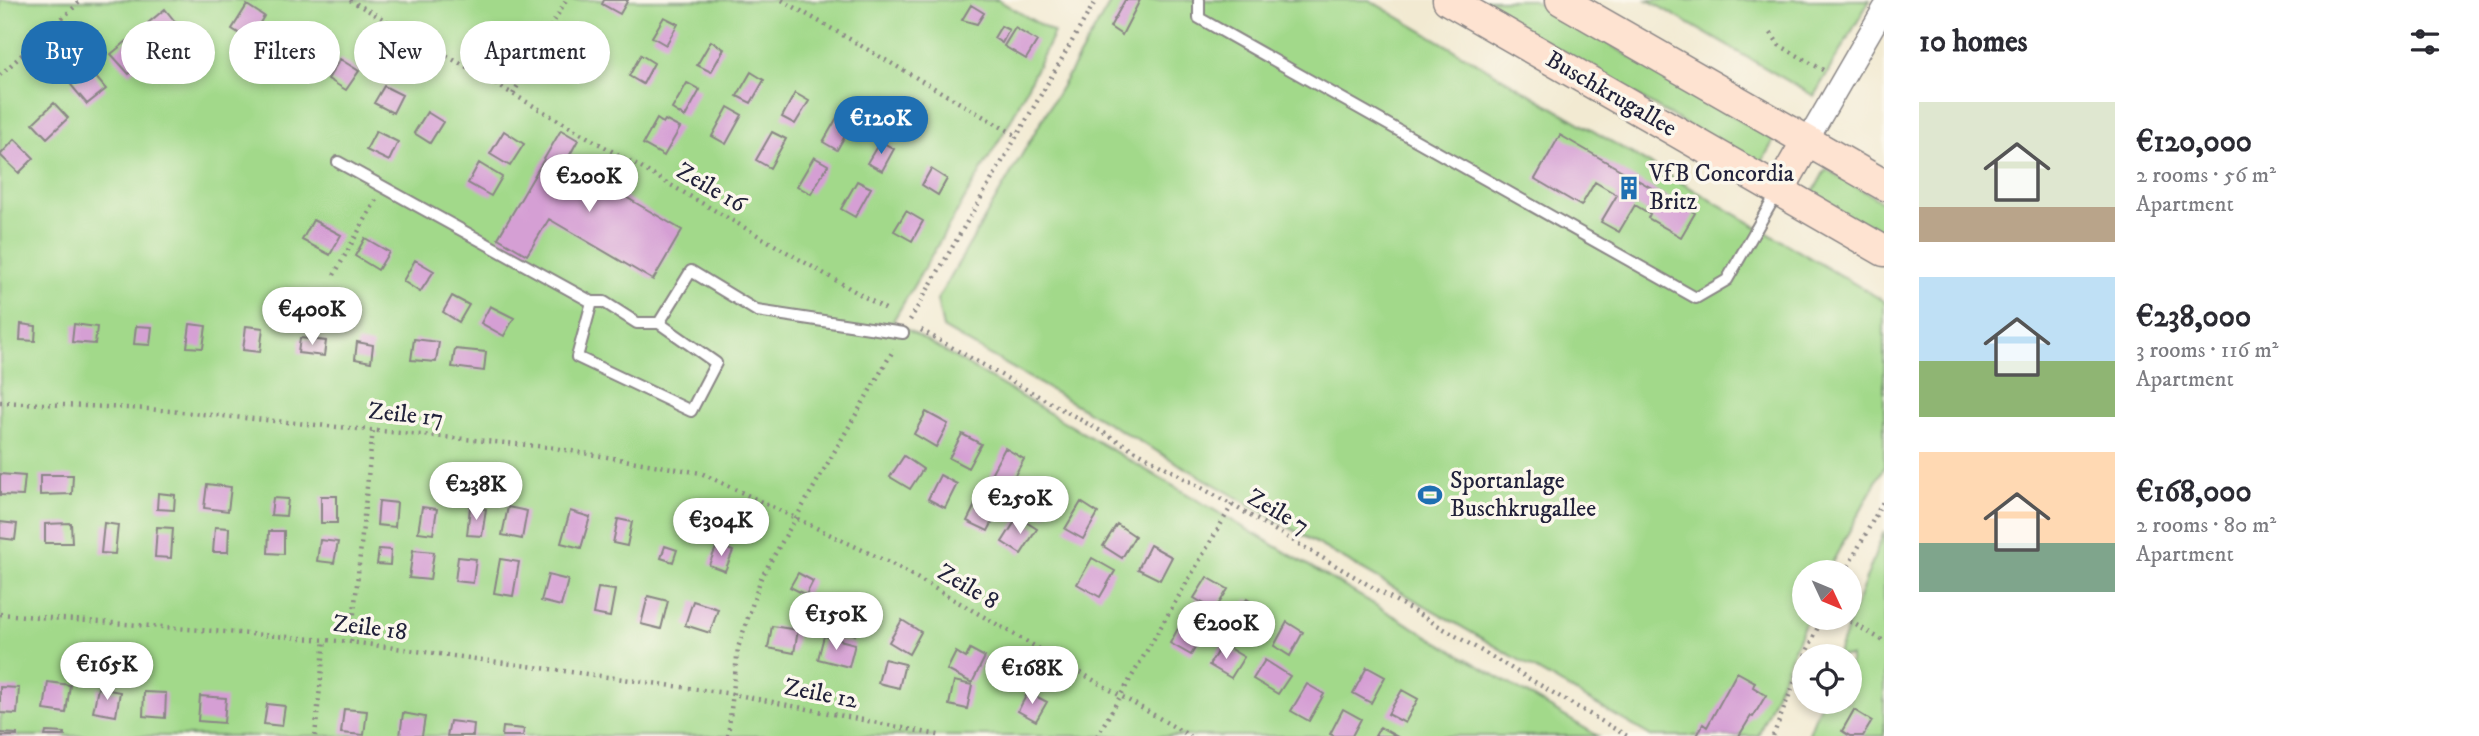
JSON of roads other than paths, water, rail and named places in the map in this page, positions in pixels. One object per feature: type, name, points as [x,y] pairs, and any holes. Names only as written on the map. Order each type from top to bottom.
[{"type":"main road","name":"Buschkrugallee","points":[[1448,0],[1884,251]]},
{"type":"main road","points":[[1561,0],[1884,185]]},
{"type":"main road","points":[[1779,190],[1807,141]]},
{"type":"street","points":[[1807,141],[1884,8]]},
{"type":"lane","points":[[1199,0],[1199,18],[1696,298],[1727,280],[1779,190]]},
{"type":"lane","points":[[338,162],[592,302],[604,302],[637,323],[659,323],[716,363],[691,411],[577,357],[592,302]]},
{"type":"lane","points":[[659,323],[691,271],[757,311],[906,328]]},
{"type":"place","name":"VfB Concordia Britz","points":[[1629,188]]},
{"type":"place","name":"Sportanlage Buschkrugallee","points":[[1430,495]]}]
